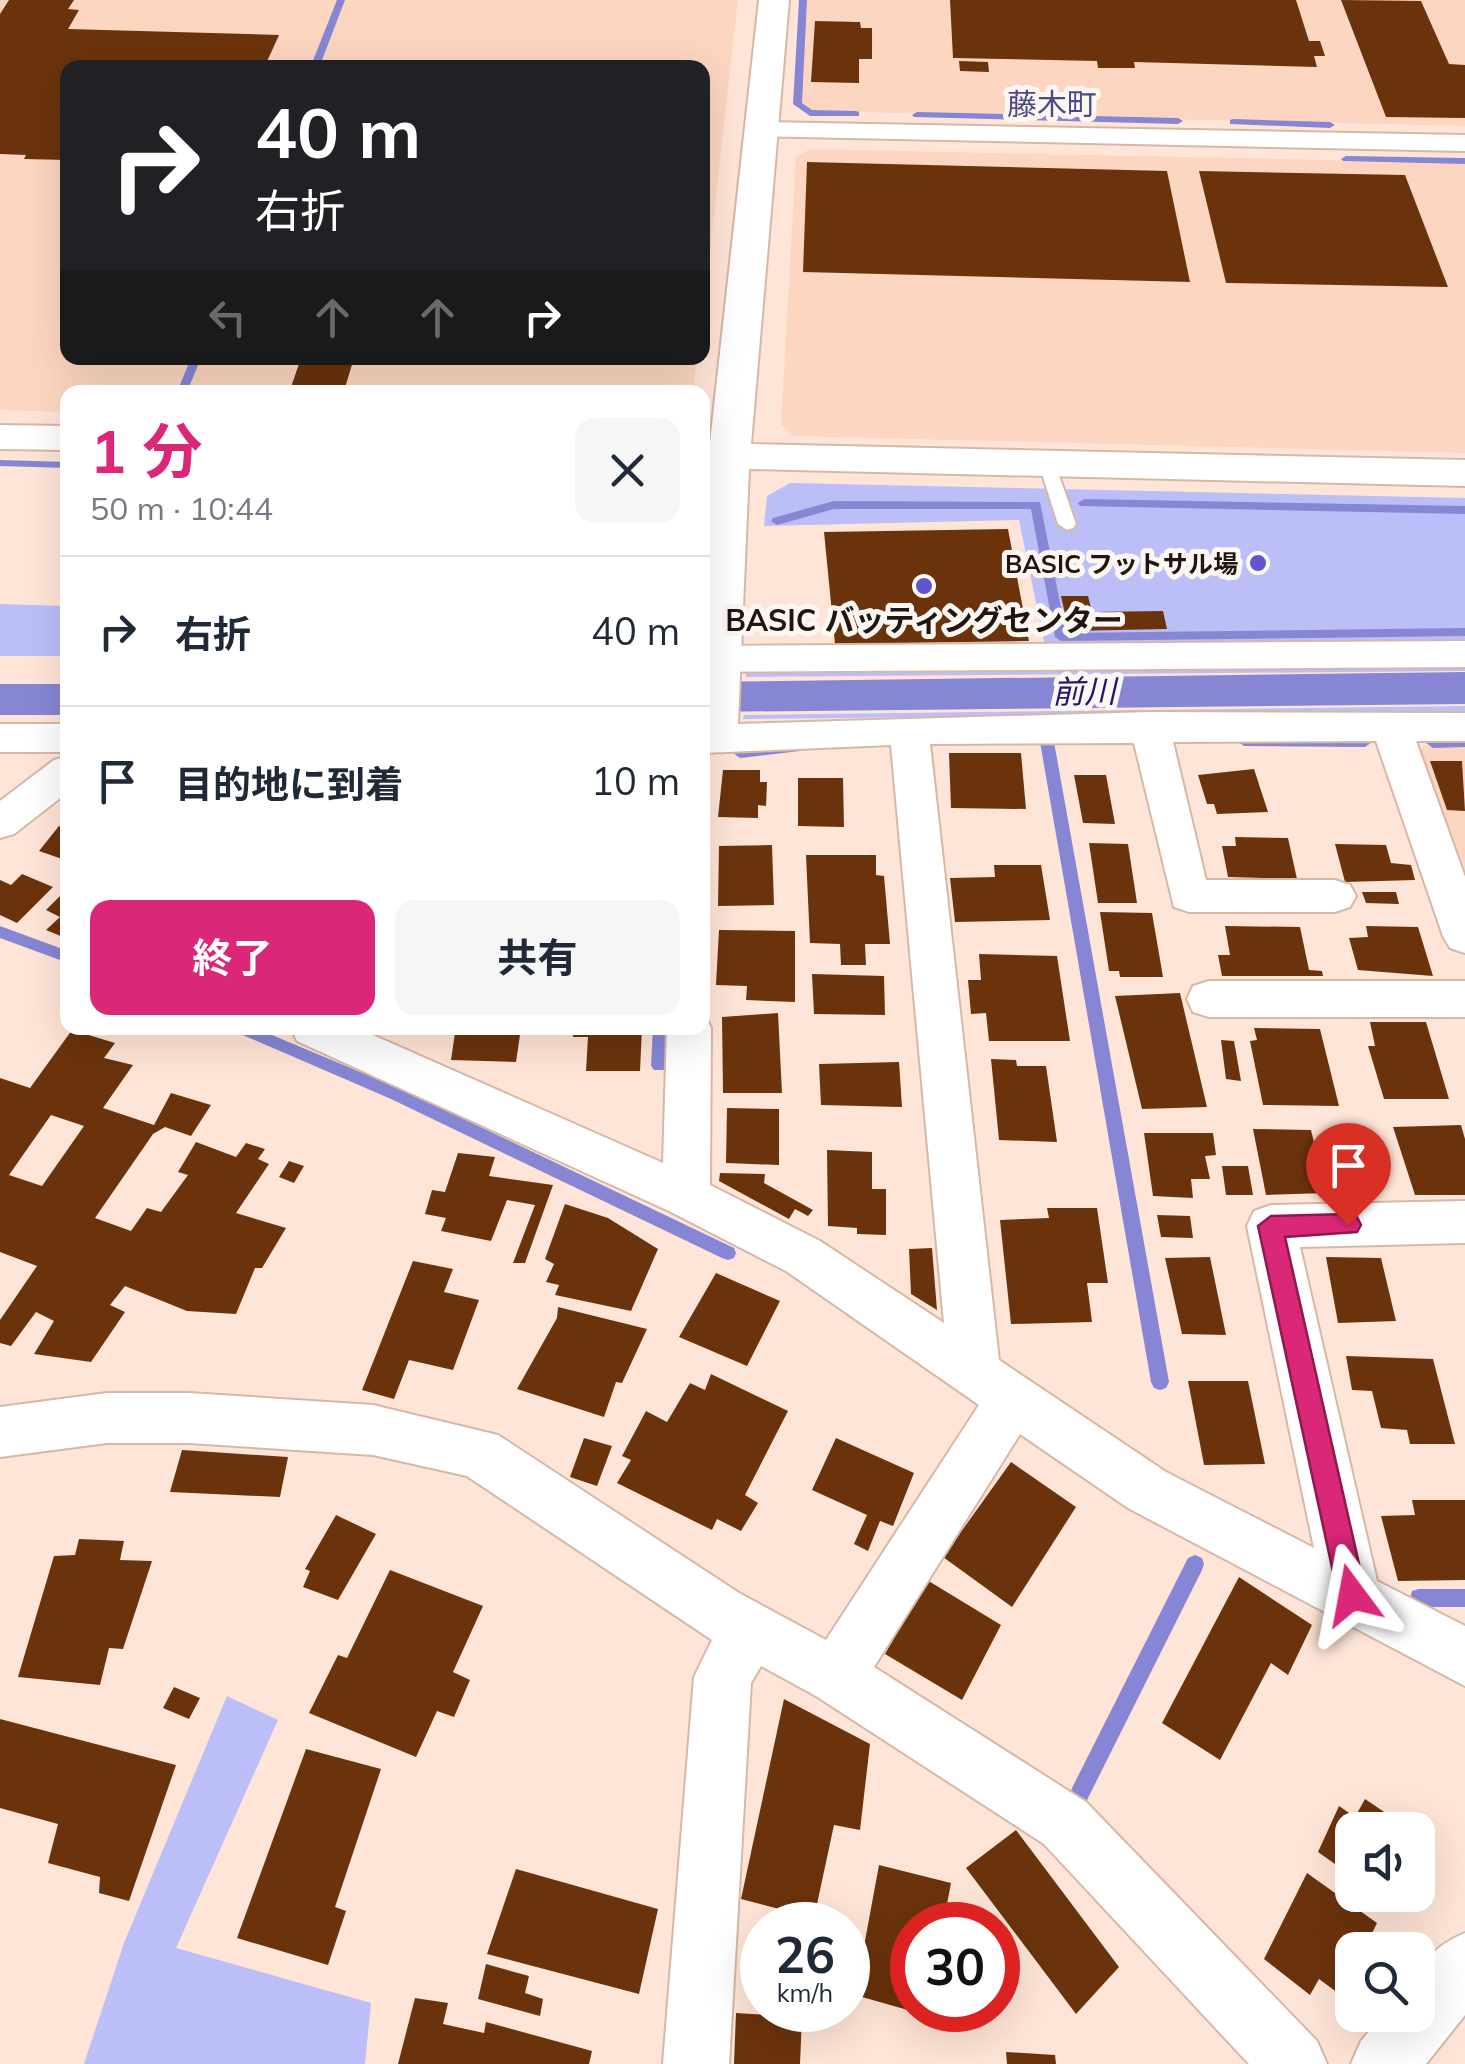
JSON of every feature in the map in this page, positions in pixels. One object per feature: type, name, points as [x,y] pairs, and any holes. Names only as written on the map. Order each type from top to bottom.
[{"type":"street","points":[[774,0],[764,130],[716,456],[710,733],[1150,726],[1465,727]]},
{"type":"street","points":[[764,130],[1465,142]]},
{"type":"street","points":[[0,437],[60,438]]},
{"type":"street","points":[[716,456],[1465,473]]},
{"type":"street","points":[[712,664],[1465,654]]},
{"type":"street","points":[[1150,726],[1189,896],[1335,896]]},
{"type":"street","points":[[1391,727],[1465,936]]},
{"type":"street","points":[[836,1676],[994,1385],[909,730]]},
{"type":"street","points":[[0,738],[60,738]]},
{"type":"street","points":[[0,823],[60,776]]},
{"type":"street","points":[[1209,999],[1465,999]]},
{"type":"street","points":[[330,1035],[686,1196],[803,1256],[1147,1490],[1465,1657]]},
{"type":"street","points":[[686,1196],[689,1035]]},
{"type":"street","points":[[1352,1595],[1271,1226],[1465,1222]]},
{"type":"street","points":[[0,1432],[107,1418],[189,1418],[374,1430],[479,1453],[750,1630],[836,1676],[1065,1823],[1294,2064]]},
{"type":"street","points":[[696,2064],[723,1677],[750,1630]]},
{"type":"street","points":[[1384,2064],[1465,1965]]},
{"type":"lane","points":[[1047,464],[1067,524]]},
{"type":"shaded area","points":[[0,0],[738,0],[710,250],[710,60],[60,60],[60,365],[696,365],[694,385],[60,385],[60,412],[0,410]]},
{"type":"shaded area","points":[[807,0],[1465,0],[1465,126],[812,111],[801,103]]},
{"type":"shaded area","points":[[810,149],[1465,163],[1465,453],[794,436],[781,425],[796,157]]},
{"type":"shaded area","name":"BASIC フットサル場","points":[[790,483],[1465,498],[1465,644],[1045,647],[1019,520],[764,526],[767,496]]},
{"type":"shaded area","points":[[0,604],[60,606],[60,656],[0,656]]},
{"type":"shaded area","points":[[1465,663],[1465,671],[746,677],[746,671]]},
{"type":"shaded area","points":[[1465,706],[1465,712],[743,719],[744,715]]},
{"type":"shaded area","points":[[1465,745],[1465,887],[1417,752],[1426,746]]},
{"type":"shaded area","points":[[227,1696],[278,1720],[176,1948],[371,2003],[365,2064],[84,2064],[124,1943]]},
{"type":"water","name":"前川","points":[[1465,672],[1465,704],[710,712],[710,682]]},
{"type":"water","points":[[0,684],[60,684],[60,715],[0,715]]},
{"type":"building","points":[[9,0],[74,0],[68,9],[79,10],[68,29],[279,35],[268,60],[60,60],[60,160],[24,159],[26,155],[0,154],[0,14]]},
{"type":"building","points":[[950,0],[1296,0],[1309,41],[1320,41],[1325,56],[1314,56],[1317,67],[1134,62],[1135,68],[1098,68],[1097,61],[953,58]]},
{"type":"building","points":[[1341,0],[1421,1],[1449,64],[1465,65],[1465,118],[1386,117]]},
{"type":"building","points":[[815,21],[860,22],[861,28],[872,28],[872,59],[859,59],[859,83],[811,82]]},
{"type":"building","points":[[959,61],[988,62],[989,72],[960,71]]},
{"type":"building","points":[[807,162],[1167,171],[1190,282],[803,272]]},
{"type":"building","points":[[1199,171],[1405,175],[1448,287],[1226,283]]},
{"type":"building","points":[[299,365],[352,365],[346,385],[292,385]]},
{"type":"building","name":"BASIC バッティングセンター","points":[[1008,529],[1029,641],[835,644],[824,532]]},
{"type":"building","points":[[1061,596],[1088,596],[1092,612],[1163,611],[1167,629],[1069,631]]},
{"type":"building","points":[[949,753],[1021,753],[1026,809],[951,808]]},
{"type":"building","points":[[1430,761],[1462,761],[1465,811],[1447,810]]},
{"type":"building","points":[[1254,769],[1268,812],[1217,814],[1214,804],[1207,804],[1198,775]]},
{"type":"building","points":[[723,770],[760,770],[760,782],[767,782],[766,806],[758,805],[758,818],[718,817]]},
{"type":"building","points":[[1074,775],[1106,775],[1115,824],[1083,823]]},
{"type":"building","points":[[798,778],[843,778],[844,827],[798,826]]},
{"type":"building","points":[[59,826],[60,826],[60,858],[39,851]]},
{"type":"building","points":[[1235,837],[1288,838],[1297,879],[1228,877],[1222,846],[1236,846]]},
{"type":"building","points":[[1089,843],[1128,844],[1137,903],[1098,903]]},
{"type":"building","points":[[1335,844],[1386,845],[1391,863],[1411,865],[1415,880],[1345,882]]},
{"type":"building","points":[[772,845],[774,905],[718,906],[719,846]]},
{"type":"building","points":[[806,855],[876,855],[876,875],[884,876],[890,944],[865,944],[866,965],[841,965],[840,944],[810,943]]},
{"type":"building","points":[[994,865],[1041,865],[1050,920],[955,922],[950,878],[995,877]]},
{"type":"building","points":[[22,874],[53,887],[17,923],[0,915],[0,880],[11,885]]},
{"type":"building","points":[[1362,892],[1396,892],[1399,904],[1366,903]]},
{"type":"building","points":[[60,896],[60,917],[46,910]]},
{"type":"building","points":[[1100,912],[1152,913],[1163,977],[1120,977],[1119,971],[1109,971]]},
{"type":"building","points":[[60,917],[60,936],[46,930]]},
{"type":"building","points":[[1225,926],[1300,927],[1309,970],[1322,971],[1323,976],[1222,976],[1218,955],[1230,955]]},
{"type":"building","points":[[1366,926],[1418,927],[1433,976],[1358,970],[1349,938],[1368,937]]},
{"type":"building","points":[[719,930],[795,931],[795,1002],[746,1000],[747,986],[716,985]]},
{"type":"building","points":[[979,954],[1057,956],[1070,1041],[989,1041],[986,1013],[971,1014],[968,980],[981,980]]},
{"type":"building","points":[[812,974],[884,976],[885,1015],[814,1014]]},
{"type":"building","points":[[1180,993],[1207,1107],[1142,1109],[1115,996]]},
{"type":"building","points":[[778,1013],[782,1093],[723,1093],[722,1017]]},
{"type":"building","points":[[1370,1022],[1426,1022],[1449,1099],[1384,1099],[1368,1046],[1375,1046]]},
{"type":"building","points":[[1254,1028],[1320,1029],[1339,1106],[1263,1105],[1250,1041],[1257,1040]]},
{"type":"building","points":[[68,1035],[89,1035],[115,1043],[104,1058],[133,1065],[103,1108],[154,1125],[171,1093],[211,1105],[191,1136],[165,1127],[153,1134],[95,1218],[131,1231],[147,1208],[161,1212],[188,1175],[178,1172],[196,1142],[236,1157],[246,1143],[265,1149],[258,1159],[269,1164],[236,1213],[286,1228],[262,1268],[255,1268],[236,1314],[187,1311],[125,1286],[110,1305],[125,1312],[91,1362],[34,1354],[54,1321],[36,1312],[11,1346],[0,1343],[0,1320],[37,1266],[0,1252],[0,1078],[30,1088]],"holes":[[[51,1115],[84,1126],[42,1186],[9,1175]]]},
{"type":"building","points":[[455,1035],[520,1035],[516,1062],[451,1060]]},
{"type":"building","points":[[642,1035],[640,1071],[586,1071],[588,1037],[573,1037]]},
{"type":"building","points":[[1221,1040],[1234,1041],[1241,1081],[1226,1079]]},
{"type":"building","points":[[991,1059],[1016,1060],[1017,1066],[1046,1066],[1057,1142],[999,1140]]},
{"type":"building","points":[[899,1062],[902,1107],[821,1105],[819,1064]]},
{"type":"building","points":[[727,1108],[779,1109],[779,1165],[726,1163]]},
{"type":"building","points":[[1461,1125],[1465,1139],[1465,1195],[1415,1195],[1393,1127]]},
{"type":"building","points":[[1253,1129],[1311,1130],[1326,1193],[1266,1195]]},
{"type":"building","points":[[1144,1133],[1213,1133],[1216,1155],[1205,1156],[1210,1179],[1191,1179],[1193,1198],[1153,1196]]},
{"type":"building","points":[[827,1150],[872,1152],[872,1189],[886,1189],[886,1235],[857,1234],[857,1228],[828,1226]]},
{"type":"building","points":[[458,1153],[495,1157],[489,1176],[553,1185],[525,1263],[513,1263],[535,1205],[507,1200],[491,1241],[441,1231],[446,1218],[425,1214],[432,1190],[445,1192]]},
{"type":"building","points":[[289,1161],[304,1166],[294,1183],[279,1177]]},
{"type":"building","points":[[1222,1166],[1248,1166],[1253,1195],[1226,1195]]},
{"type":"building","points":[[720,1173],[765,1174],[764,1183],[813,1210],[808,1216],[795,1209],[789,1219],[719,1181]]},
{"type":"building","points":[[565,1204],[608,1218],[658,1249],[631,1311],[555,1295],[559,1285],[546,1282],[554,1264],[545,1259]]},
{"type":"building","points":[[1047,1208],[1097,1208],[1108,1283],[1087,1283],[1092,1322],[1011,1324],[1000,1220],[1049,1218]]},
{"type":"building","points":[[1157,1215],[1190,1216],[1193,1238],[1161,1237]]},
{"type":"building","points":[[932,1248],[937,1310],[911,1294],[909,1249]]},
{"type":"building","points":[[1210,1257],[1226,1335],[1182,1334],[1165,1258]]},
{"type":"building","points":[[1326,1257],[1381,1258],[1396,1321],[1338,1323]]},
{"type":"building","points":[[413,1261],[453,1269],[444,1292],[479,1300],[453,1370],[409,1360],[394,1399],[362,1390]]},
{"type":"building","points":[[716,1273],[780,1301],[747,1366],[679,1337]]},
{"type":"building","points":[[558,1307],[647,1329],[622,1383],[616,1382],[604,1417],[517,1389],[557,1318]]},
{"type":"building","points":[[1346,1356],[1433,1359],[1455,1444],[1410,1444],[1407,1430],[1381,1428],[1372,1391],[1352,1390]]},
{"type":"building","points":[[711,1374],[788,1411],[745,1495],[758,1503],[741,1531],[717,1519],[712,1530],[617,1483],[631,1460],[622,1456],[646,1411],[667,1422],[690,1383],[705,1390]]},
{"type":"building","points":[[1188,1381],[1248,1381],[1265,1464],[1204,1465]]},
{"type":"building","points":[[584,1438],[612,1446],[597,1486],[570,1477]]},
{"type":"building","points":[[836,1438],[914,1473],[893,1526],[880,1521],[868,1551],[854,1544],[867,1515],[812,1490]]},
{"type":"building","points":[[182,1450],[288,1457],[280,1497],[170,1492]]},
{"type":"building","points":[[1011,1462],[1076,1507],[1012,1607],[943,1557]]},
{"type":"building","points":[[1412,1500],[1465,1500],[1465,1580],[1398,1581],[1381,1516],[1415,1515]]},
{"type":"building","points":[[336,1515],[376,1534],[338,1600],[303,1587],[310,1571],[305,1569]]},
{"type":"building","points":[[79,1539],[124,1541],[120,1560],[152,1561],[123,1649],[109,1648],[100,1685],[18,1677],[54,1556],[75,1555]]},
{"type":"building","points":[[390,1570],[483,1606],[453,1672],[470,1680],[454,1717],[437,1711],[416,1757],[309,1713],[338,1655],[347,1658]]},
{"type":"building","points":[[1239,1577],[1312,1625],[1288,1675],[1271,1663],[1220,1760],[1162,1723]]},
{"type":"building","points":[[927,1580],[1001,1625],[962,1700],[885,1654]]},
{"type":"building","points":[[174,1687],[200,1698],[189,1719],[163,1708]]},
{"type":"building","points":[[784,1699],[870,1744],[860,1830],[834,1825],[817,1902],[741,1899]]},
{"type":"building","points":[[0,1719],[176,1765],[129,1901],[99,1893],[100,1877],[48,1863],[58,1824],[0,1808]]},
{"type":"building","points":[[306,1749],[381,1769],[335,1907],[346,1911],[328,1965],[237,1938]]},
{"type":"building","points":[[1365,1799],[1384,1812],[1358,1812]]},
{"type":"building","points":[[1335,1815],[1335,1864],[1318,1852]]},
{"type":"building","points":[[1016,1830],[1119,1967],[1076,2014],[1020,1940],[1020,1902],[992,1902],[966,1868]]},
{"type":"building","points":[[879,1865],[951,1883],[947,1902],[890,1902],[890,2005],[870,1999],[870,1914]]},
{"type":"building","points":[[516,1869],[658,1909],[639,1994],[487,1954]]},
{"type":"building","points":[[1307,1873],[1335,1893],[1335,1912],[1362,1912],[1377,1923],[1373,1932],[1335,1932],[1335,1991],[1319,1979],[1310,1995],[1264,1959]]},
{"type":"building","points":[[486,1964],[529,1976],[525,1993],[543,1999],[540,2016],[478,1999]]},
{"type":"building","points":[[415,1998],[448,2003],[443,2024],[484,2033],[486,2022],[592,2051],[589,2064],[398,2064]]},
{"type":"building","points":[[736,2013],[740,2013],[740,2032],[801,2032],[800,2064],[734,2064]]},
{"type":"building","points":[[1006,2052],[1055,2055],[1056,2064],[1007,2064]]},
{"type":"waterway","points":[[317,60],[341,0]]},
{"type":"waterway","points":[[803,0],[797,104],[810,113],[856,114]]},
{"type":"waterway","points":[[917,115],[1178,121]]},
{"type":"waterway","points":[[1233,122],[1330,125]]},
{"type":"waterway","points":[[1346,159],[1465,161]]},
{"type":"waterway","points":[[185,385],[193,365]]},
{"type":"waterway","points":[[0,463],[60,465]]},
{"type":"waterway","points":[[1084,503],[1465,510]]},
{"type":"waterway","points":[[777,521],[834,505],[1036,505],[1061,637],[1465,632]]},
{"type":"waterway","points":[[1244,741],[1365,742]]},
{"type":"waterway","points":[[1047,742],[1160,1382]]},
{"type":"waterway","points":[[1433,743],[1465,742]]},
{"type":"waterway","points":[[740,753],[795,748]]},
{"type":"waterway","points":[[0,932],[60,954]]},
{"type":"waterway","points":[[257,1035],[396,1094],[728,1253]]},
{"type":"waterway","points":[[659,1066],[660,1035]]},
{"type":"waterway","points":[[1080,1793],[1195,1564]]},
{"type":"waterway","points":[[1419,1598],[1465,1598]]},
{"type":"place","name":"BASIC フットサル場","points":[[1258,563]]},
{"type":"place","name":"BASIC バッティングセンター","points":[[924,586]]},
{"type":"district","name":"藤木町","points":[[1052,104]]},
{"type":"route","points":[[1348,1225],[1271,1226],[1352,1595]]}]
